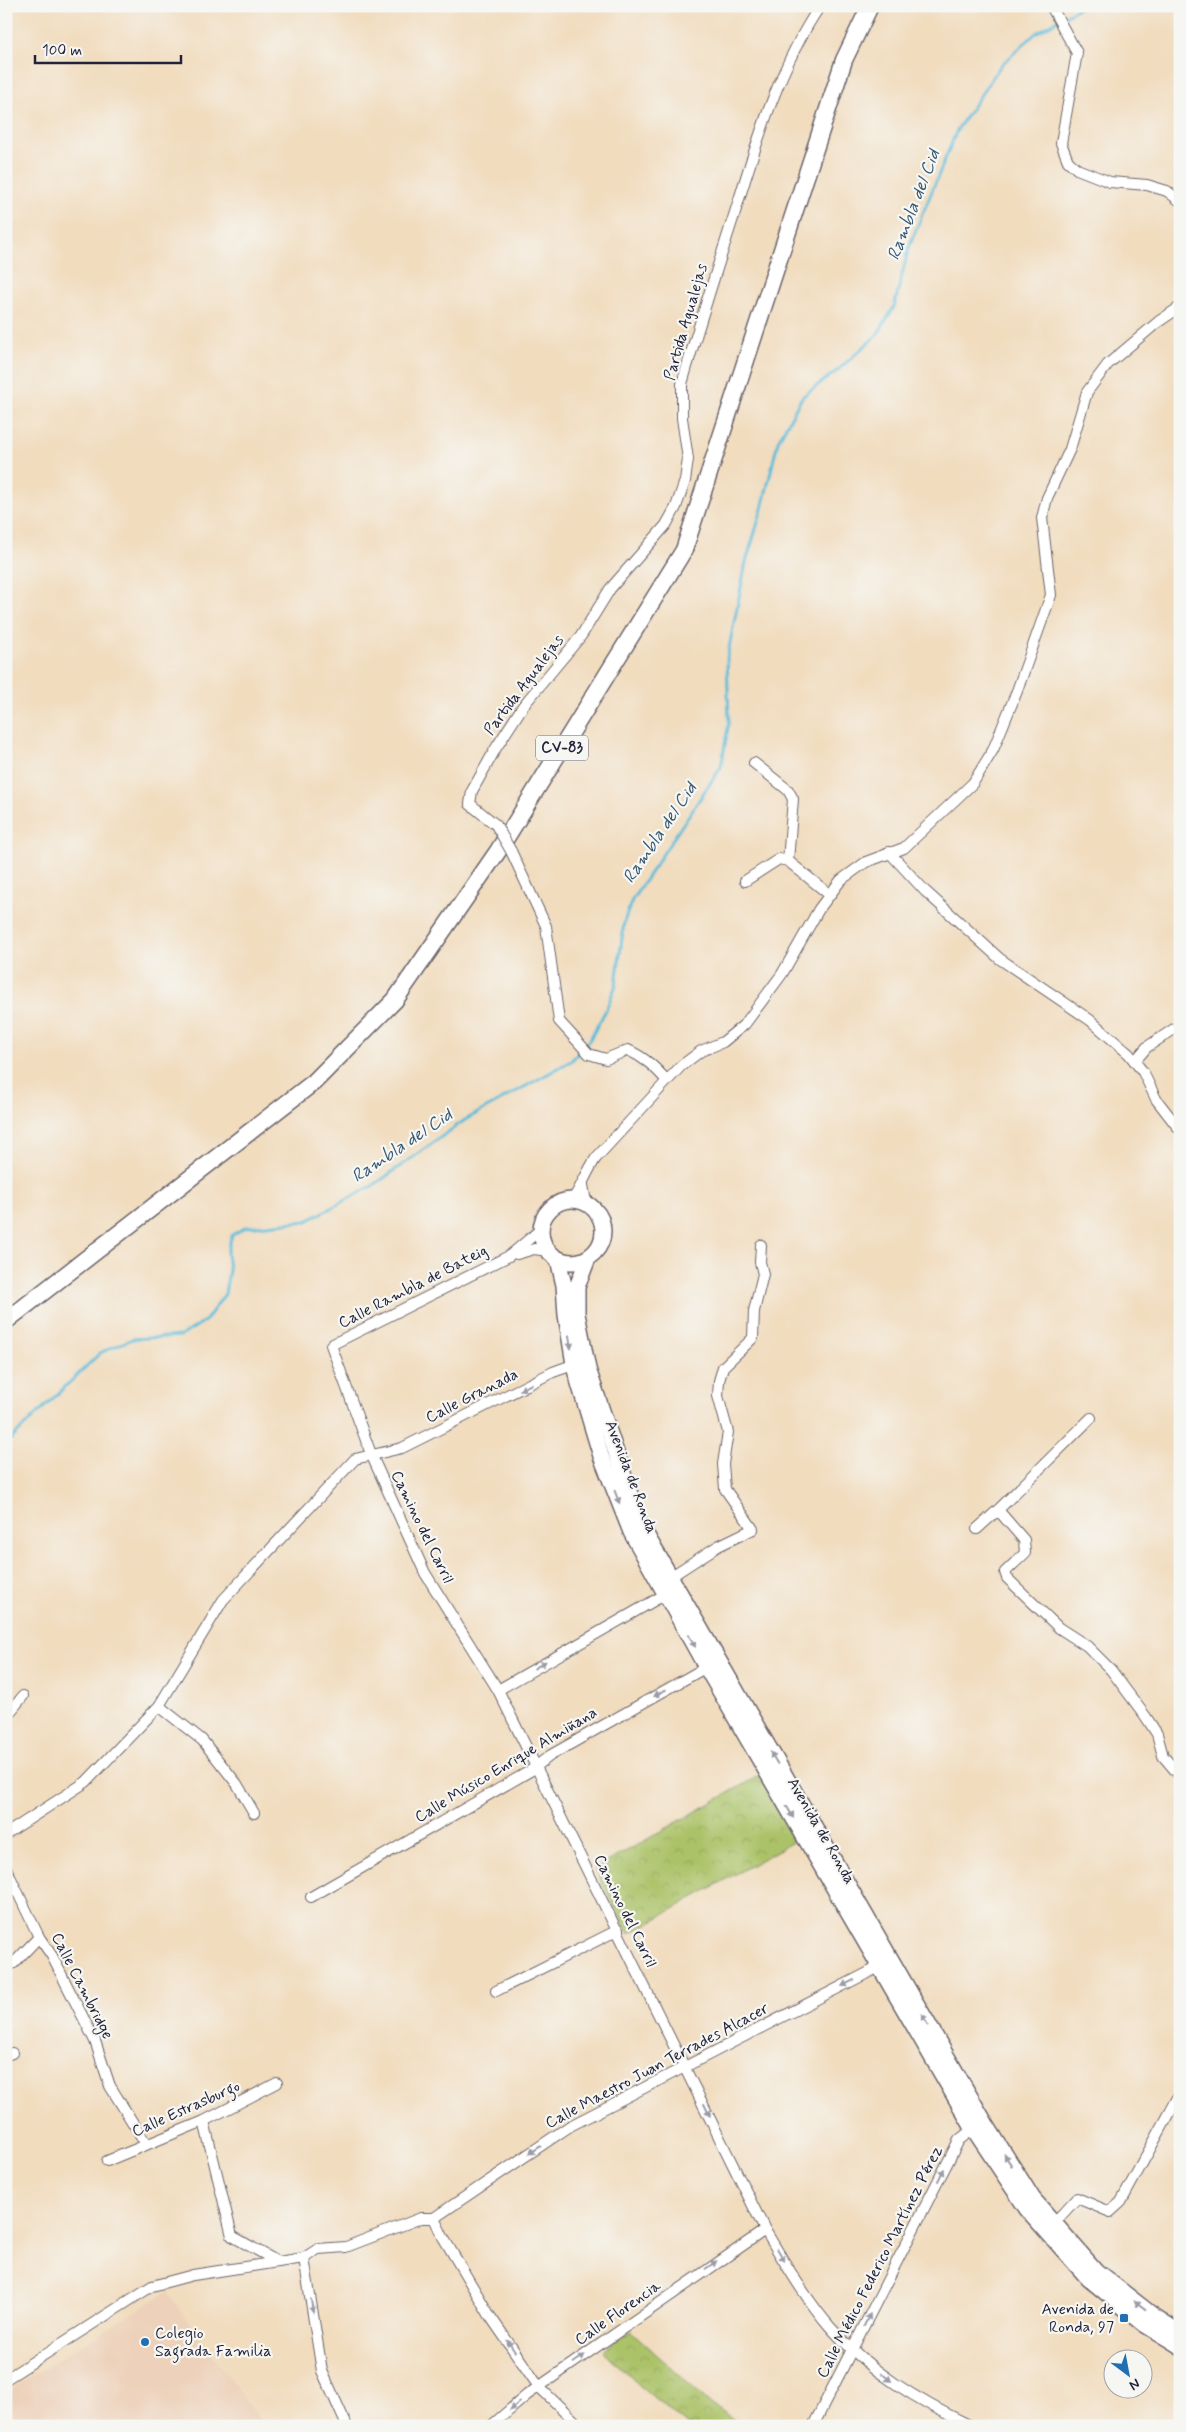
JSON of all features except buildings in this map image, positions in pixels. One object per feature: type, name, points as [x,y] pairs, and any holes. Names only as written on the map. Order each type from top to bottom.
[{"type":"main road","name":"CV-83","points":[[6,1321],[314,1082],[395,1000],[498,851],[684,550],[844,60],[870,6]]},
{"type":"street","name":"Partida Agualejas","points":[[667,1081],[656,1067],[628,1050],[606,1058],[590,1054],[572,1038],[559,1021],[546,926],[511,851],[496,825],[470,804],[472,791],[496,748],[523,706],[581,636],[610,589],[666,525],[680,496],[686,481],[688,459],[682,412],[682,384],[752,155],[778,87],[808,24],[820,6]]},
{"type":"street","points":[[1051,6],[1076,53],[1061,143],[1068,161],[1077,170],[1110,182],[1146,185],[1166,191],[1180,201]]},
{"type":"street","points":[[579,1200],[587,1171],[596,1158],[680,1066],[701,1051],[723,1042],[745,1024],[782,974],[819,909],[847,875],[866,862],[904,848],[973,783],[993,750],[1017,691],[1051,595],[1042,518],[1047,498],[1070,449],[1087,392],[1108,364],[1158,322],[1180,307]]},
{"type":"street","points":[[754,762],[788,790],[793,799],[788,861]]},
{"type":"street","points":[[889,852],[925,891],[1000,959],[1090,1020],[1135,1061],[1143,1072],[1156,1100],[1180,1130]]},
{"type":"street","points":[[744,881],[779,859],[788,861],[830,895]]},
{"type":"street","points":[[1135,1061],[1147,1047],[1180,1025]]},
{"type":"street","points":[[563,1200],[579,1200],[596,1210],[603,1222],[604,1236],[598,1249],[588,1258],[574,1262],[553,1255],[542,1241],[540,1230],[547,1212],[563,1200]]},
{"type":"street","name":"Calle Rambla de Bateig","points":[[331,1345],[509,1256],[528,1243],[540,1230]]},
{"type":"street","points":[[498,1690],[670,1587],[718,1546],[753,1529],[725,1489],[723,1464],[728,1432],[718,1396],[718,1388],[723,1367],[753,1338],[754,1311],[763,1274],[760,1262],[761,1246]]},
{"type":"street","name":"Calle Rambla de Bateig","points":[[509,1256],[534,1249],[553,1255]]},
{"type":"street","name":"Avenida de Ronda","points":[[553,1255],[564,1286],[566,1315],[580,1362],[601,1456],[631,1532],[670,1587],[712,1664],[1027,2209],[1088,2278],[1144,2324],[1180,2346]]},
{"type":"street","name":"Avenida de Ronda","points":[[580,1362],[577,1287],[588,1258]]},
{"type":"street","name":"Camino del Carril","points":[[331,1345],[370,1454],[424,1573],[498,1690],[686,2066],[765,2230],[801,2288],[830,2326],[853,2349],[892,2382],[921,2401],[971,2426]]},
{"type":"street","name":"Calle Granada","points":[[6,1834],[86,1782],[159,1706],[223,1600],[355,1459],[402,1448],[553,1372],[580,1362]]},
{"type":"street","points":[[977,1529],[1091,1418]]},
{"type":"street","points":[[998,1510],[1024,1540],[1026,1547],[1026,1553],[1005,1572],[1007,1578],[1060,1628],[1087,1646],[1111,1670],[1146,1717],[1157,1734],[1163,1756],[1180,1776]]},
{"type":"street","name":"Calle Músico Enrique Almiñana","points":[[311,1896],[712,1664]]},
{"type":"street","points":[[6,1717],[24,1696]]},
{"type":"street","points":[[159,1706],[202,1740],[237,1784],[254,1813]]},
{"type":"street","name":"Calle Cambridge","points":[[6,1868],[39,1937],[52,1956],[96,2041],[110,2086],[146,2144]]},
{"type":"street","points":[[496,1991],[618,1930]]},
{"type":"street","points":[[6,1966],[14,1963],[39,1937]]},
{"type":"street","name":"Calle Maestro Juan Terrades Alcacer","points":[[6,2379],[152,2286],[193,2275],[304,2258],[318,2249],[346,2247],[421,2218],[434,2218],[570,2126],[885,1964]]},
{"type":"street","name":"Calle Estrasburgo","points":[[107,2161],[204,2121],[277,2083]]},
{"type":"street","points":[[1054,2223],[1076,2198],[1110,2212],[1121,2202],[1180,2094]]},
{"type":"street","points":[[204,2121],[232,2236],[278,2262]]},
{"type":"street","name":"Avenida de Ronda","points":[[979,2124],[1033,2199],[1096,2271],[1151,2314],[1180,2333]]},
{"type":"street","name":"Calle Médico Federico Martínez Pérez","points":[[813,2426],[958,2140],[979,2124]]},
{"type":"street","points":[[434,2218],[443,2237],[490,2316],[539,2387],[580,2426]]},
{"type":"street","name":"Calle Florencia","points":[[491,2426],[539,2387],[765,2230]]},
{"type":"street","points":[[304,2258],[322,2371],[347,2426]]},
{"type":"shaded area","name":"Colegio Sagrada Familia","points":[[167,2292],[264,2426],[6,2426],[6,2392]]},
{"type":"green space","points":[[760,1775],[798,1839],[629,1934],[595,1869]]},
{"type":"green space","points":[[631,2331],[711,2404],[741,2426],[688,2426],[640,2386],[603,2350]]},
{"type":"waterway","name":"Rambla del Cid","points":[[6,1444],[100,1353],[132,1339],[181,1336],[206,1320],[225,1294],[229,1270],[227,1253],[232,1235],[246,1227],[307,1221],[374,1185],[465,1120],[571,1061],[590,1039],[606,1010],[616,985],[624,922],[632,900],[721,767],[729,722],[727,658],[746,562],[762,509],[778,441],[802,397],[838,370],[877,335],[894,307],[909,247],[957,130],[1001,65],[1036,33],[1082,6]]},
{"type":"place","name":"Avenida de Ronda, 97","points":[[1124,2318]]},
{"type":"place","name":"Colegio Sagrada Familia","points":[[145,2342]]}]
